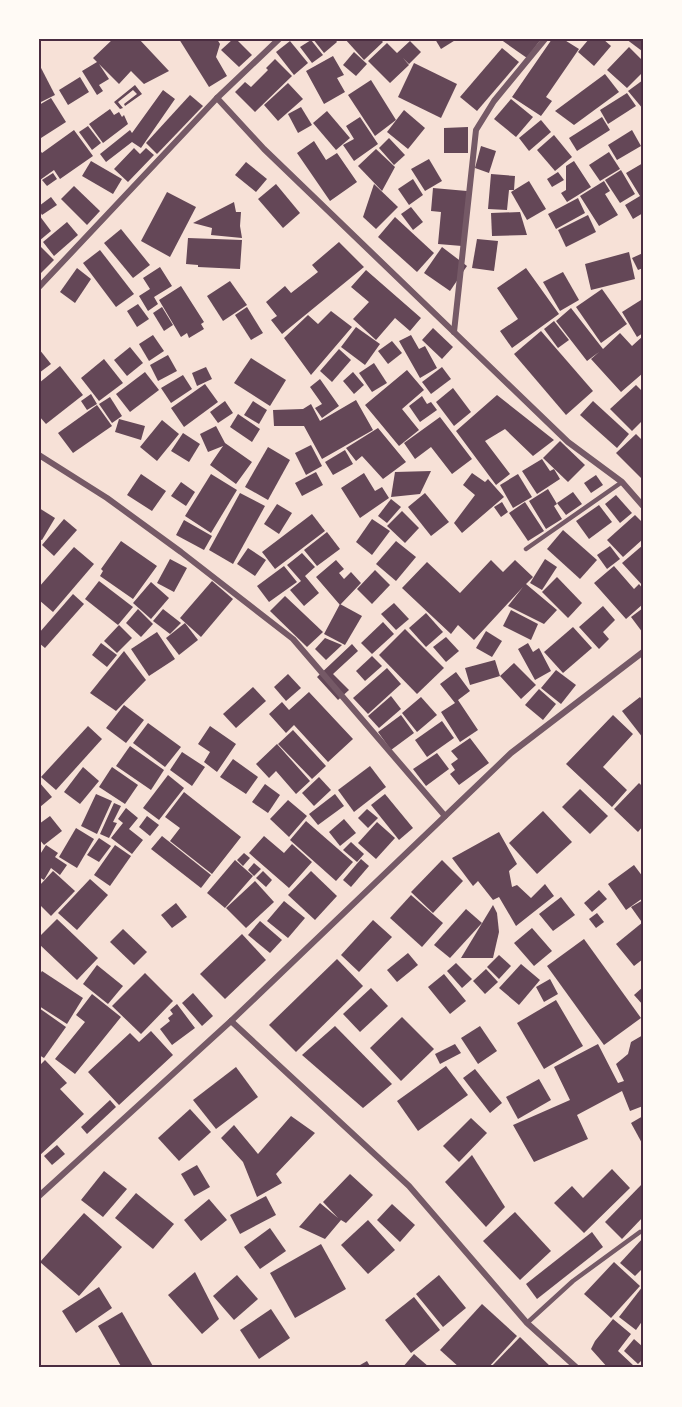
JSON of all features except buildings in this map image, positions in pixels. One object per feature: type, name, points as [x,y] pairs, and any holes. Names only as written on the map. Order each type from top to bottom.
[{"type":"street","points":[[39,287],[217,98],[279,39]]},
{"type":"street","points":[[454,332],[476,130],[494,101],[545,39]]},
{"type":"street","points":[[217,98],[264,149],[454,332],[568,441],[622,482],[643,506]]},
{"type":"street","points":[[39,455],[125,512],[293,639],[445,816]]},
{"type":"street","points":[[39,1196],[231,1021],[511,753],[643,652]]},
{"type":"street","points":[[231,1021],[410,1186],[527,1323],[577,1368]]},
{"type":"lane","points":[[526,549],[622,482]]},
{"type":"lane","points":[[527,1323],[573,1281],[640,1232]]}]
